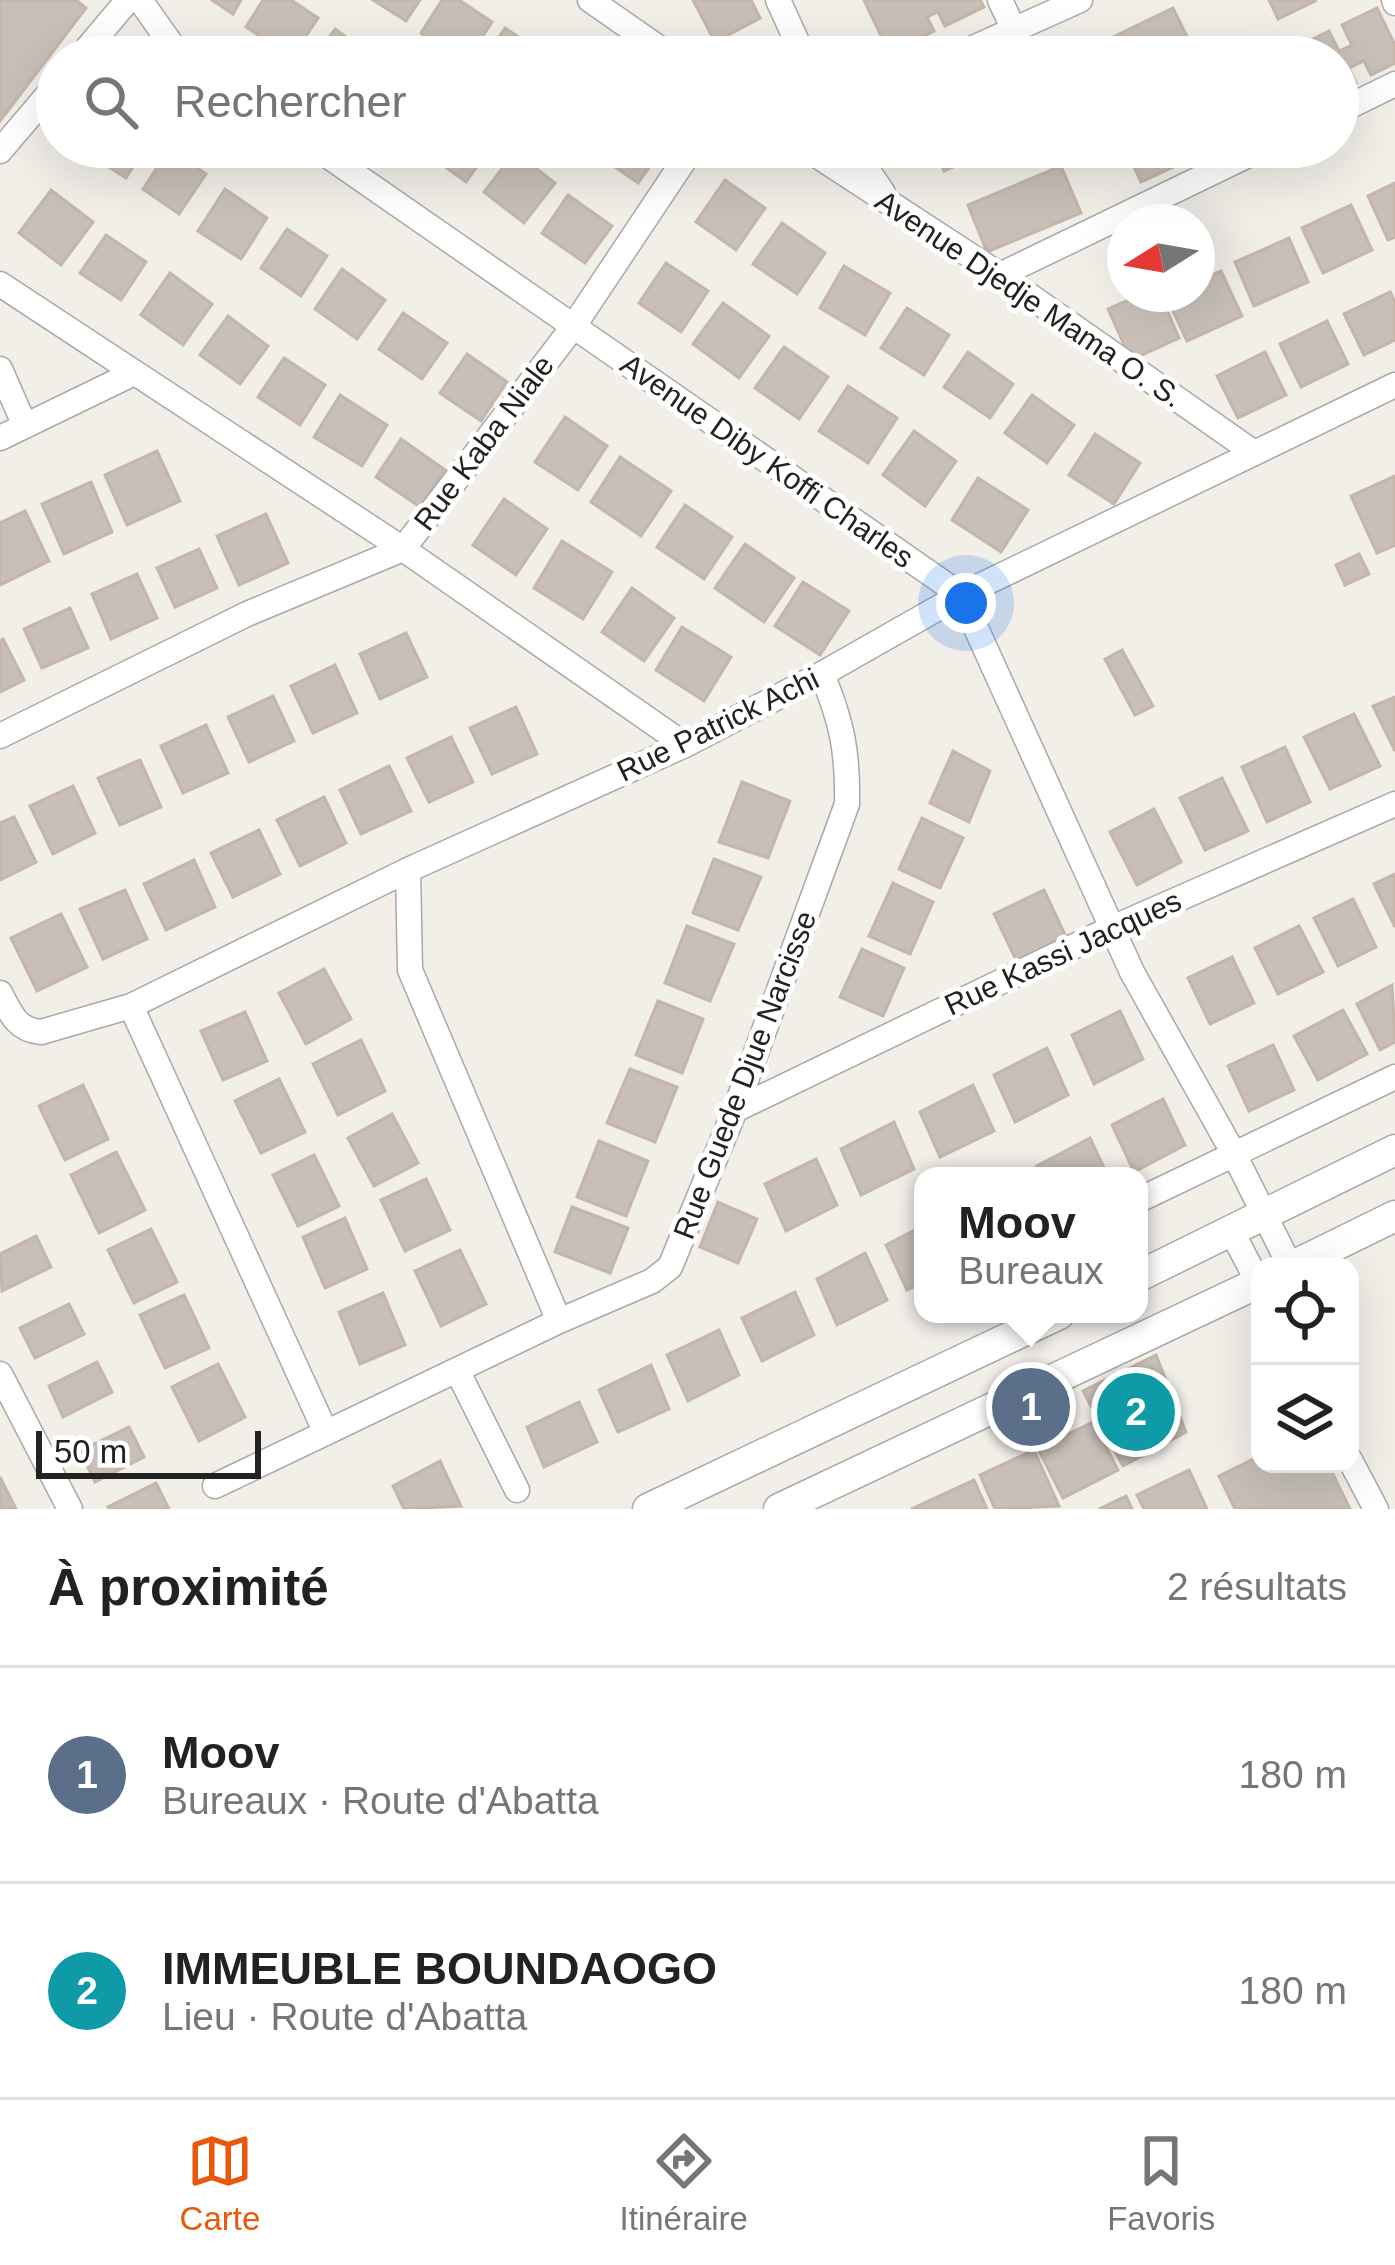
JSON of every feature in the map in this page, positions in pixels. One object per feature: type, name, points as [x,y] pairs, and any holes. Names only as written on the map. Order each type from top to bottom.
[{"type":"street","points":[[98,36],[128,0]]},
{"type":"street","points":[[140,0],[165,36]]},
{"type":"street","points":[[590,0],[642,36]]},
{"type":"street","points":[[778,0],[795,36]]},
{"type":"street","points":[[1000,0],[1014,30]]},
{"type":"street","points":[[1000,36],[1080,0]]},
{"type":"street","points":[[1359,102],[1395,84]]},
{"type":"street","points":[[0,151],[36,109]]},
{"type":"street","name":"Avenue Diby Koffi Charles","points":[[344,168],[961,596]]},
{"type":"street","name":"Rue Kaba Niale","points":[[0,736],[247,614],[403,549],[573,327],[679,168]]},
{"type":"street","name":"Avenue Djedje Mama O. S.","points":[[835,168],[1000,275],[1253,452]]},
{"type":"street","points":[[866,168],[890,206]]},
{"type":"street","points":[[1000,275],[1222,168]]},
{"type":"street","points":[[0,284],[403,549],[685,745]]},
{"type":"street","points":[[0,369],[25,426]]},
{"type":"street","points":[[0,438],[132,374]]},
{"type":"street","name":"Rue Patrick Achi","points":[[0,993],[15,1021],[27,1031],[41,1032],[130,1006],[409,870],[685,745],[961,596],[1395,385]]},
{"type":"street","points":[[961,596],[1132,972],[1286,1257]]},
{"type":"street","name":"Rue Guede Djue Narcisse","points":[[215,1486],[652,1281],[670,1267],[735,1110],[847,804],[843,724],[822,674]]},
{"type":"street","name":"Rue Kassi Jacques","points":[[735,1110],[1112,928],[1395,803]]},
{"type":"street","points":[[409,870],[410,970],[560,1321]]},
{"type":"street","points":[[130,1006],[326,1432]]},
{"type":"street","points":[[1148,1196],[1395,1078]]},
{"type":"street","points":[[1148,1272],[1395,1150]]},
{"type":"street","points":[[1310,1257],[1395,1216]]},
{"type":"street","points":[[1232,1232],[1251,1269]]},
{"type":"street","points":[[779,1509],[1251,1288]]},
{"type":"street","points":[[648,1509],[1040,1323]]},
{"type":"street","points":[[458,1372],[517,1490]]},
{"type":"street","points":[[0,1375],[11,1424],[70,1509]]},
{"type":"street","points":[[1357,1473],[1376,1509]]},
{"type":"building","points":[[0,0],[76,0],[86,8],[65,36],[36,36],[36,74],[0,121]]},
{"type":"building","points":[[212,0],[241,0],[233,14]]},
{"type":"building","points":[[263,0],[291,0],[318,18],[306,36],[260,36],[246,27]]},
{"type":"building","points":[[373,0],[420,0],[406,21]]},
{"type":"building","points":[[442,0],[459,0],[492,22],[483,36],[421,33]]},
{"type":"building","points":[[693,0],[751,0],[760,18],[726,36],[712,36]]},
{"type":"building","points":[[864,0],[980,0],[984,7],[945,26],[938,12],[927,17],[934,31],[924,36],[881,36]]},
{"type":"building","points":[[1269,0],[1314,0],[1315,1],[1278,19]]},
{"type":"building","points":[[1173,8],[1187,36],[1115,36]]},
{"type":"building","points":[[1377,8],[1395,45],[1395,63],[1371,75],[1364,61],[1359,63],[1359,36],[1348,36],[1342,25]]},
{"type":"building","points":[[110,168],[132,168],[126,178]]},
{"type":"building","points":[[157,168],[197,168],[206,174],[179,214],[143,189]]},
{"type":"building","points":[[447,168],[476,168],[466,182]]},
{"type":"building","points":[[503,168],[536,168],[555,183],[524,223],[484,192]]},
{"type":"building","points":[[616,168],[649,168],[638,183]]},
{"type":"building","points":[[1062,168],[1081,213],[987,252],[968,205]]},
{"type":"building","points":[[1135,168],[1171,168],[1141,182]]},
{"type":"building","points":[[725,180],[765,208],[736,250],[696,222]]},
{"type":"building","points":[[1395,183],[1395,237],[1388,240],[1368,196]]},
{"type":"building","points":[[225,189],[267,218],[241,259],[198,231]]},
{"type":"building","points":[[51,190],[93,222],[61,265],[19,233]]},
{"type":"building","points":[[568,195],[612,226],[585,263],[542,233]]},
{"type":"building","points":[[1351,205],[1372,250],[1323,273],[1302,228]]},
{"type":"building","points":[[782,223],[825,253],[797,294],[753,264]]},
{"type":"building","points":[[287,229],[327,256],[301,296],[261,268]]},
{"type":"building","points":[[106,235],[146,262],[121,300],[80,273]]},
{"type":"building","points":[[1289,238],[1308,282],[1254,306],[1235,262]]},
{"type":"building","points":[[666,263],[708,291],[681,332],[639,303]]},
{"type":"building","points":[[844,266],[890,293],[865,335],[820,308]]},
{"type":"building","points":[[342,269],[385,300],[357,339],[315,309]]},
{"type":"building","points":[[1221,271],[1242,316],[1187,341],[1173,312],[1215,312],[1215,274]]},
{"type":"building","points":[[170,273],[212,304],[183,345],[141,315]]},
{"type":"building","points":[[1390,292],[1395,302],[1395,340],[1364,355],[1344,314]]},
{"type":"building","points":[[723,303],[769,336],[739,378],[693,344]]},
{"type":"building","points":[[907,308],[949,335],[924,375],[881,348]]},
{"type":"building","points":[[1109,312],[1168,312],[1179,338],[1131,360]]},
{"type":"building","points":[[403,313],[447,343],[422,379],[379,349]]},
{"type":"building","points":[[228,316],[268,346],[240,384],[200,355]]},
{"type":"building","points":[[1327,321],[1348,364],[1301,387],[1280,344]]},
{"type":"building","points":[[784,347],[828,377],[799,419],[755,388]]},
{"type":"building","points":[[968,352],[1013,384],[990,418],[944,387]]},
{"type":"building","points":[[1265,352],[1286,395],[1238,418],[1217,376]]},
{"type":"building","points":[[467,354],[507,382],[481,421],[440,393]]},
{"type":"building","points":[[284,358],[325,385],[300,425],[258,397]]},
{"type":"building","points":[[848,386],[897,418],[868,463],[819,431]]},
{"type":"building","points":[[340,395],[387,425],[362,466],[314,437]]},
{"type":"building","points":[[1032,395],[1074,425],[1047,463],[1005,433]]},
{"type":"building","points":[[565,417],[607,446],[578,490],[535,462]]},
{"type":"building","points":[[914,431],[956,461],[925,506],[883,475]]},
{"type":"building","points":[[1095,434],[1140,463],[1114,504],[1069,475]]},
{"type":"building","points":[[401,439],[445,470],[420,507],[376,477]]},
{"type":"building","points":[[157,451],[180,501],[127,525],[105,475]]},
{"type":"building","points":[[620,457],[671,491],[641,536],[591,502]]},
{"type":"building","points":[[1395,476],[1395,545],[1377,553],[1351,496]]},
{"type":"building","points":[[978,478],[1028,510],[1001,552],[952,520]]},
{"type":"building","points":[[91,482],[112,532],[64,554],[42,504]]},
{"type":"building","points":[[504,499],[547,529],[516,575],[473,545]]},
{"type":"building","points":[[685,505],[732,537],[704,579],[657,547]]},
{"type":"building","points":[[25,511],[49,561],[0,585],[0,523]]},
{"type":"building","points":[[266,514],[288,563],[239,585],[217,536]]},
{"type":"building","points":[[562,541],[612,572],[583,619],[534,588]]},
{"type":"building","points":[[745,544],[794,578],[764,622],[715,588]]},
{"type":"building","points":[[199,549],[217,588],[175,607],[157,568]]},
{"type":"building","points":[[1359,554],[1369,574],[1345,585],[1336,565]]},
{"type":"building","points":[[137,574],[157,618],[111,639],[92,594]]},
{"type":"building","points":[[803,582],[849,611],[820,655],[775,626]]},
{"type":"building","points":[[632,588],[674,618],[644,661],[602,632]]},
{"type":"building","points":[[70,608],[88,648],[42,668],[24,629]]},
{"type":"building","points":[[682,627],[731,657],[704,701],[656,670]]},
{"type":"building","points":[[406,633],[427,677],[380,699],[360,654]]},
{"type":"building","points":[[3,639],[24,680],[0,692],[0,641]]},
{"type":"building","points":[[1122,650],[1153,706],[1135,715],[1105,659]]},
{"type":"building","points":[[335,665],[357,713],[313,733],[291,686]]},
{"type":"building","points":[[273,696],[294,741],[249,762],[228,717]]},
{"type":"building","points":[[1395,697],[1395,751],[1373,706]]},
{"type":"building","points":[[516,707],[537,754],[492,774],[470,728]]},
{"type":"building","points":[[1354,714],[1380,766],[1330,789],[1304,737]]},
{"type":"building","points":[[206,725],[228,773],[183,793],[161,746]]},
{"type":"building","points":[[451,737],[473,782],[429,802],[407,758]]},
{"type":"building","points":[[1285,747],[1310,802],[1267,822],[1242,767]]},
{"type":"building","points":[[953,751],[990,771],[969,822],[930,803]]},
{"type":"building","points":[[140,760],[161,807],[120,825],[98,778]]},
{"type":"building","points":[[389,766],[411,811],[361,834],[340,790]]},
{"type":"building","points":[[1222,778],[1248,831],[1205,850],[1180,798]]},
{"type":"building","points":[[742,782],[790,801],[768,858],[719,842]]},
{"type":"building","points":[[73,786],[95,833],[53,854],[30,806]]},
{"type":"building","points":[[324,797],[346,843],[300,866],[277,820]]},
{"type":"building","points":[[1154,809],[1181,862],[1137,885],[1110,832]]},
{"type":"building","points":[[14,817],[36,862],[0,880],[0,823]]},
{"type":"building","points":[[922,818],[963,838],[940,888],[899,869]]},
{"type":"building","points":[[259,830],[280,874],[233,897],[211,853]]},
{"type":"building","points":[[714,859],[761,877],[738,930],[693,913]]},
{"type":"building","points":[[194,860],[215,907],[166,930],[144,884]]},
{"type":"building","points":[[1395,874],[1395,927],[1374,884]]},
{"type":"building","points":[[893,883],[933,902],[910,954],[869,936]]},
{"type":"building","points":[[125,890],[147,939],[103,959],[80,909]]},
{"type":"building","points":[[1044,890],[1068,941],[1018,964],[994,914]]},
{"type":"building","points":[[1353,899],[1376,947],[1338,966],[1314,918]]},
{"type":"building","points":[[61,914],[87,967],[37,991],[11,938]]},
{"type":"building","points":[[687,926],[734,944],[710,1001],[665,983]]},
{"type":"building","points":[[1299,926],[1323,972],[1278,994],[1255,948]]},
{"type":"building","points":[[862,949],[904,968],[883,1016],[840,997]]},
{"type":"building","points":[[1232,957],[1254,1003],[1210,1024],[1188,978]]},
{"type":"building","points":[[324,969],[351,1019],[306,1044],[279,993]]},
{"type":"building","points":[[1392,985],[1395,1042],[1380,1050],[1357,1004]]},
{"type":"building","points":[[658,1001],[703,1019],[682,1073],[636,1055]]},
{"type":"building","points":[[1343,1010],[1367,1054],[1318,1080],[1294,1036]]},
{"type":"building","points":[[1120,1011],[1143,1059],[1094,1084],[1072,1035]]},
{"type":"building","points":[[245,1012],[267,1061],[223,1080],[201,1031]]},
{"type":"building","points":[[361,1040],[385,1091],[338,1115],[313,1064]]},
{"type":"building","points":[[1273,1045],[1294,1090],[1249,1111],[1228,1066]]},
{"type":"building","points":[[1047,1048],[1068,1095],[1015,1122],[994,1075]]},
{"type":"building","points":[[630,1069],[677,1087],[655,1142],[607,1123]]},
{"type":"building","points":[[279,1079],[305,1132],[261,1153],[235,1101]]},
{"type":"building","points":[[83,1085],[108,1139],[65,1160],[39,1106]]},
{"type":"building","points":[[973,1085],[994,1131],[940,1157],[920,1112]]},
{"type":"building","points":[[1163,1099],[1185,1145],[1143,1167],[1132,1167],[1112,1125]]},
{"type":"building","points":[[392,1114],[418,1163],[374,1186],[348,1138]]},
{"type":"building","points":[[894,1122],[914,1169],[861,1195],[841,1149]]},
{"type":"building","points":[[1090,1138],[1104,1167],[1038,1167]]},
{"type":"building","points":[[599,1141],[648,1161],[626,1216],[577,1197]]},
{"type":"building","points":[[116,1152],[145,1210],[99,1233],[71,1175]]},
{"type":"building","points":[[314,1155],[339,1206],[298,1226],[273,1175]]},
{"type":"building","points":[[816,1159],[837,1205],[786,1231],[765,1184]]},
{"type":"building","points":[[426,1179],[450,1230],[405,1251],[381,1200]]},
{"type":"building","points":[[718,1202],[757,1219],[738,1263],[700,1247]]},
{"type":"building","points":[[572,1207],[628,1228],[610,1273],[555,1252]]},
{"type":"building","points":[[345,1218],[367,1269],[325,1288],[303,1237]]},
{"type":"building","points":[[151,1229],[177,1282],[134,1303],[108,1250]]},
{"type":"building","points":[[914,1231],[914,1286],[907,1290],[886,1245]]},
{"type":"building","points":[[36,1236],[51,1267],[2,1291],[0,1254]]},
{"type":"building","points":[[460,1250],[486,1304],[441,1326],[415,1271]]},
{"type":"building","points":[[865,1253],[887,1300],[837,1325],[817,1279]]},
{"type":"building","points":[[795,1292],[814,1335],[762,1361],[742,1318]]},
{"type":"building","points":[[383,1293],[405,1345],[360,1364],[339,1312]]},
{"type":"building","points":[[184,1295],[209,1348],[165,1368],[140,1315]]},
{"type":"building","points":[[69,1304],[84,1334],[35,1358],[20,1328]]},
{"type":"building","points":[[719,1330],[739,1375],[688,1401],[667,1355]]},
{"type":"building","points":[[1156,1355],[1186,1432],[1123,1466],[1083,1391]]},
{"type":"building","points":[[97,1362],[112,1392],[63,1417],[49,1386]]},
{"type":"building","points":[[218,1364],[245,1417],[199,1441],[172,1387]]},
{"type":"building","points":[[651,1365],[669,1409],[618,1432],[599,1390]]},
{"type":"building","points":[[579,1402],[597,1442],[544,1467],[527,1427]]},
{"type":"building","points":[[1093,1422],[1118,1470],[1063,1498],[1038,1449]]},
{"type":"building","points":[[129,1427],[144,1457],[95,1482],[80,1451]]},
{"type":"building","points":[[1034,1450],[1059,1506],[995,1509],[980,1475]]},
{"type":"building","points":[[1251,1460],[1251,1473],[1332,1473],[1350,1509],[1235,1509],[1219,1476]]},
{"type":"building","points":[[440,1461],[461,1506],[404,1509],[393,1486]]},
{"type":"building","points":[[1189,1470],[1207,1509],[1144,1509],[1137,1495]]},
{"type":"building","points":[[0,1477],[16,1509],[0,1509]]},
{"type":"building","points":[[974,1480],[987,1509],[911,1509]]},
{"type":"building","points":[[156,1483],[169,1509],[109,1509],[108,1507]]},
{"type":"building","points":[[1126,1496],[1132,1509],[1099,1509]]},
{"type":"place","name":"Moov","points":[[1031,1407]]},
{"type":"place","name":"IMMEUBLE BOUNDAOGO","points":[[1136,1412]]}]
